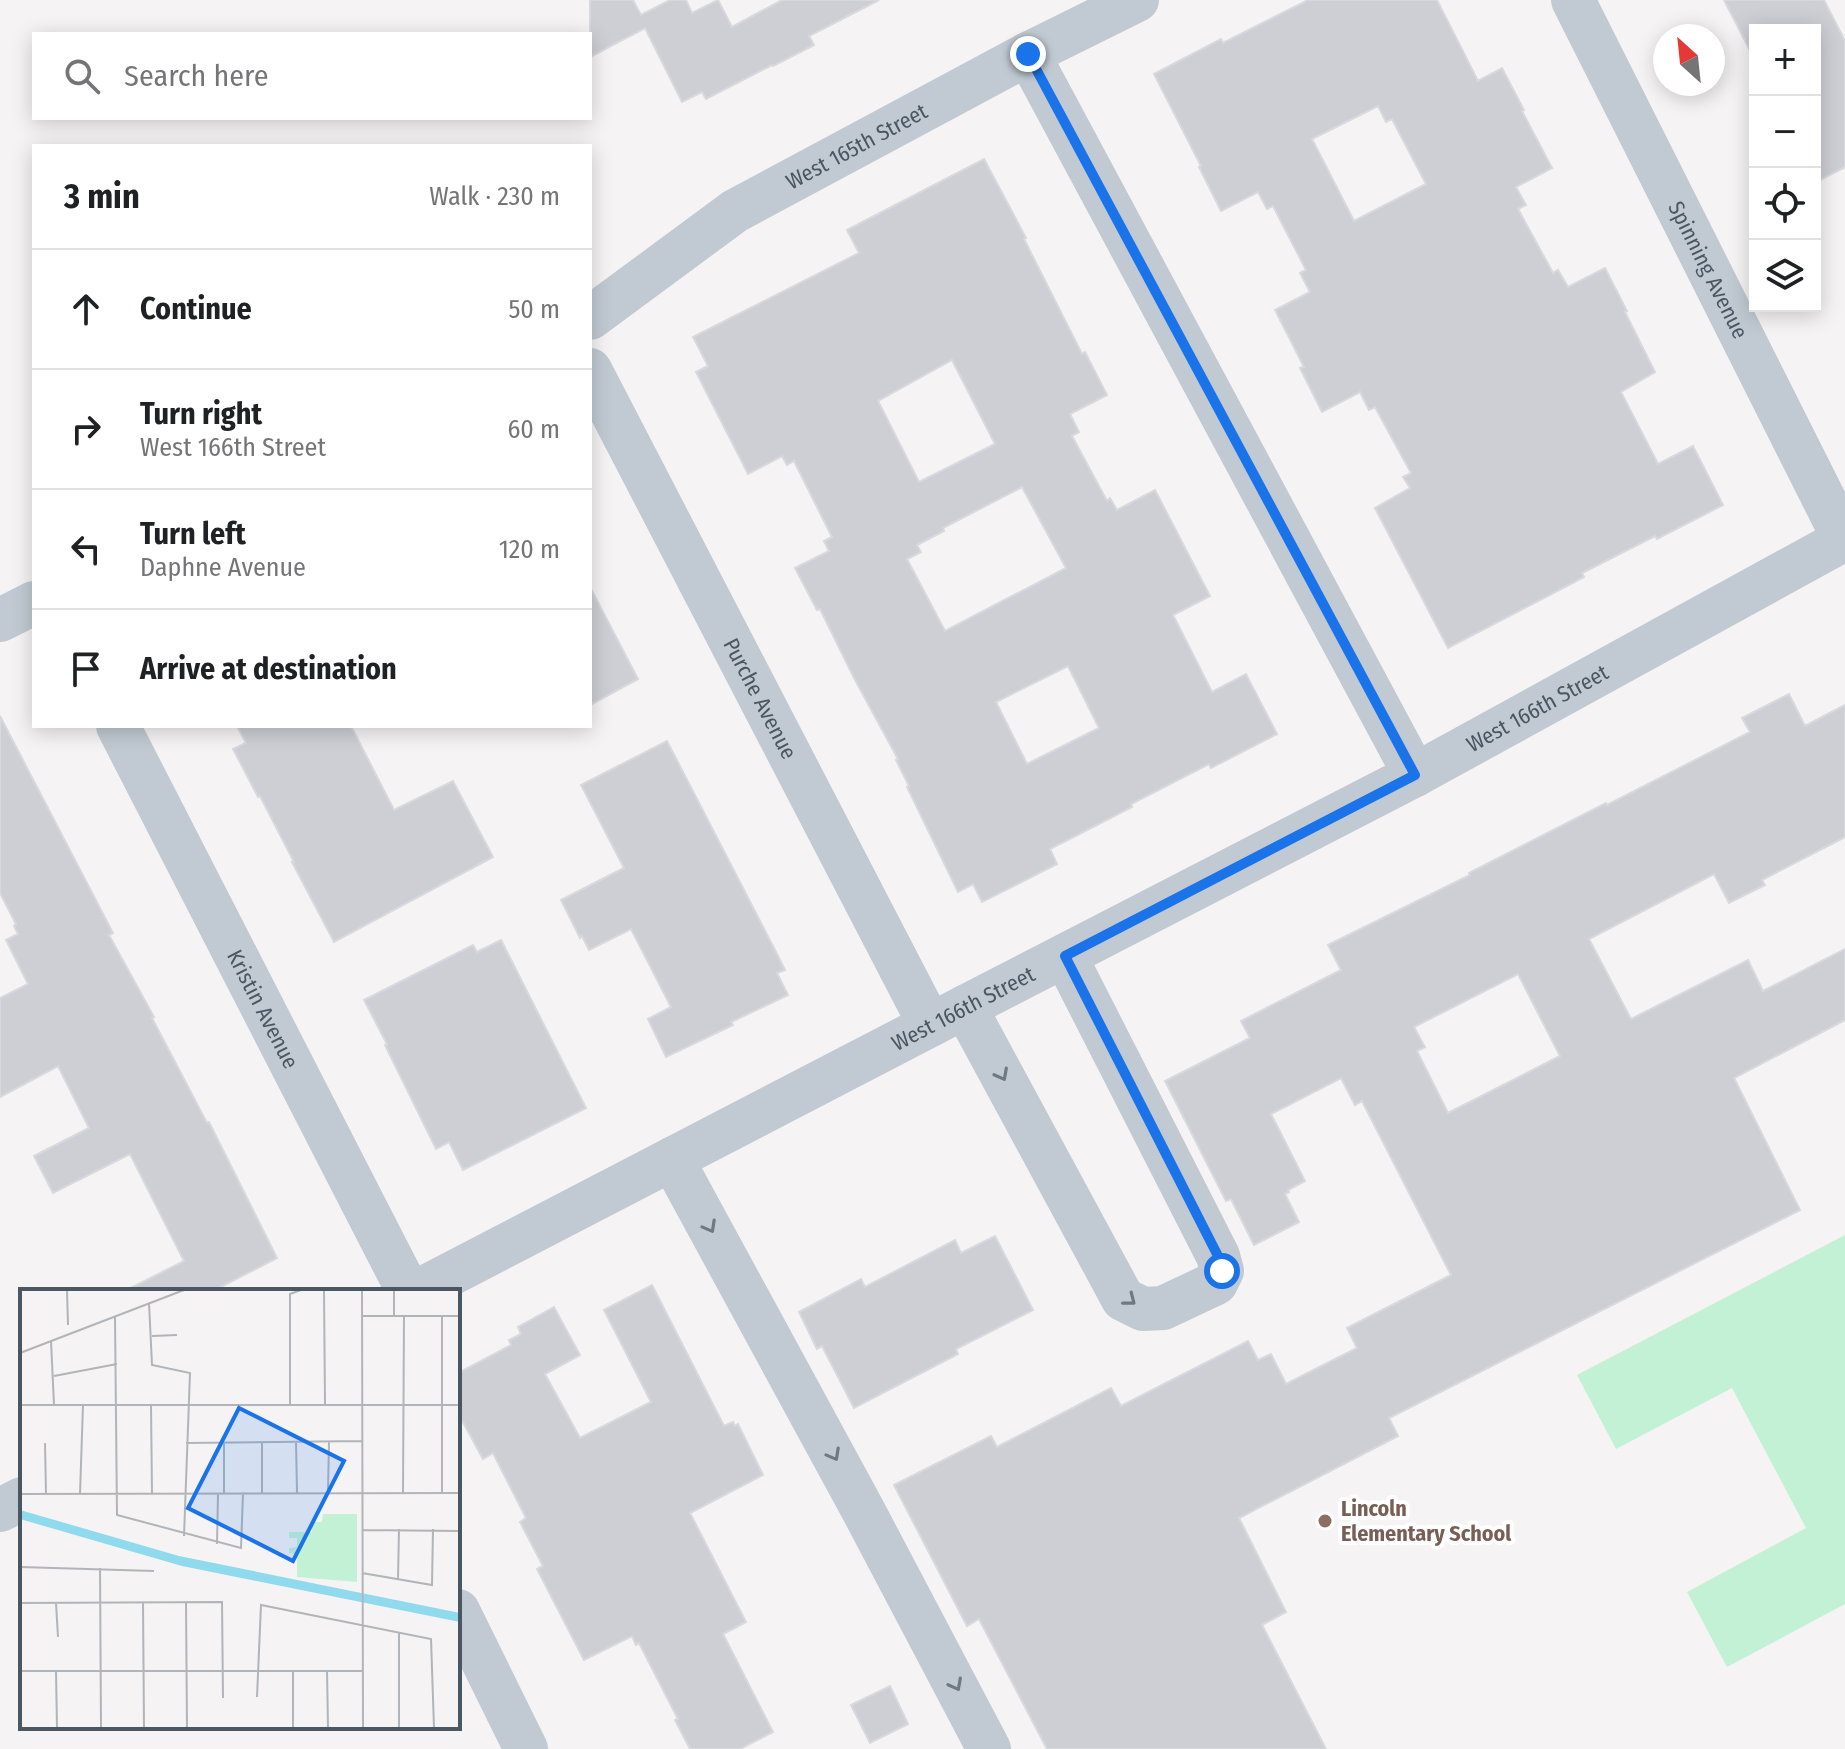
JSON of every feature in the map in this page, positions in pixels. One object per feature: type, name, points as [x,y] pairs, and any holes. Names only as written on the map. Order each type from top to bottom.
[{"type":"street","name":"West 165th Street","points":[[592,317],[735,211],[1028,54],[1137,0]]},
{"type":"street","name":"Spinning Avenue","points":[[1573,0],[1844,539]]},
{"type":"street","points":[[1028,54],[1415,775]]},
{"type":"street","name":"Purche Avenue","points":[[592,374],[948,1016],[1123,1299],[1143,1309],[1163,1308],[1216,1283],[1222,1271],[1218,1256],[1065,956]]},
{"type":"street","name":"West 166th Street","points":[[422,1289],[1415,775],[1844,539]]},
{"type":"street","points":[[0,620],[32,604]]},
{"type":"street","name":"Kristin Avenue","points":[[119,728],[407,1289]]},
{"type":"street","points":[[672,1159],[871,1523],[989,1749]]},
{"type":"street","points":[[0,1510],[20,1500]]},
{"type":"street","points":[[460,1615],[526,1749]]},
{"type":"green space","points":[[1845,1235],[1845,1604],[1727,1667],[1687,1592],[1806,1528],[1732,1388],[1616,1449],[1577,1375]]},
{"type":"building","points":[[590,0],[633,0],[641,15],[670,0],[686,0],[692,13],[718,0],[732,27],[782,0],[879,0],[809,36],[814,45],[706,99],[702,92],[682,102],[645,28],[592,56]]},
{"type":"building","points":[[1308,0],[1437,0],[1478,81],[1502,68],[1552,168],[1516,187],[1526,205],[1518,209],[1553,273],[1558,270],[1568,287],[1605,268],[1627,311],[1655,372],[1621,392],[1658,464],[1693,446],[1723,505],[1582,573],[1584,577],[1448,648],[1375,508],[1410,488],[1403,477],[1411,473],[1375,407],[1369,410],[1360,392],[1322,412],[1300,368],[1304,367],[1275,310],[1310,292],[1300,273],[1306,270],[1273,206],[1267,209],[1258,192],[1221,211],[1154,74],[1221,39],[1223,43]],"holes":[[[1378,106],[1386,122],[1392,119],[1426,184],[1354,221],[1312,139]]]},
{"type":"building","points":[[1724,0],[1824,0],[1845,41],[1845,167],[1821,179],[1821,24],[1749,24],[1749,48]]},
{"type":"building","points":[[984,159],[1082,354],[1085,352],[1107,395],[1070,414],[1079,432],[1072,436],[1107,501],[1110,498],[1117,510],[1155,490],[1210,596],[1173,615],[1212,692],[1246,674],[1277,734],[1211,768],[1209,764],[1050,849],[1057,864],[982,902],[973,884],[958,892],[907,787],[898,759],[820,609],[817,610],[795,568],[829,551],[824,541],[832,537],[794,461],[787,465],[782,456],[748,474],[696,372],[708,366],[693,337],[859,253],[847,230]],"holes":[[[952,360],[995,444],[919,482],[878,401]],[[1022,487],[1066,568],[945,631],[907,559],[921,552],[917,545],[944,531],[943,528]],[[1068,666],[1099,728],[1027,764],[996,702]]]},
{"type":"building","points":[[592,591],[638,679],[592,704]]},
{"type":"building","points":[[1789,694],[1805,726],[1845,705],[1845,837],[1762,880],[1765,885],[1729,903],[1714,874],[1589,939],[1631,1019],[1748,960],[1763,991],[1845,949],[1845,1020],[1734,1078],[1800,1210],[1389,1418],[1398,1436],[1239,1518],[1286,1612],[1262,1625],[1326,1749],[1047,1749],[979,1619],[967,1626],[894,1485],[991,1436],[997,1447],[1111,1388],[1121,1406],[1248,1341],[1258,1360],[1271,1354],[1286,1384],[1357,1348],[1347,1328],[1451,1275],[1362,1101],[1355,1105],[1341,1078],[1271,1114],[1305,1181],[1285,1194],[1299,1222],[1254,1245],[1231,1199],[1226,1201],[1165,1081],[1250,1038],[1241,1021],[1341,970],[1328,945],[1750,732],[1742,718]],"holes":[[[1518,974],[1560,1056],[1448,1113],[1417,1051],[1425,1047],[1414,1027]]]},
{"type":"building","points":[[0,716],[113,933],[109,935],[209,1122],[277,1258],[217,1289],[129,1289],[184,1261],[130,1154],[53,1193],[34,1156],[89,1128],[58,1066],[0,1097],[0,998],[28,984],[6,940],[18,934],[0,893]]},
{"type":"building","points":[[238,728],[352,728],[394,810],[453,781],[493,857],[334,942],[233,749],[246,743]]},
{"type":"building","points":[[667,741],[785,970],[777,973],[788,995],[666,1057],[648,1019],[671,1007],[631,929],[589,950],[561,900],[624,868],[581,785]]},
{"type":"building","points":[[501,940],[586,1108],[463,1170],[449,1142],[436,1149],[364,1000],[473,945],[477,952]]},
{"type":"building","points":[[995,1236],[1033,1310],[956,1349],[958,1354],[854,1408],[822,1346],[817,1349],[799,1312],[861,1279],[865,1287],[955,1240],[961,1253]]},
{"type":"building","points":[[652,1285],[724,1426],[733,1422],[735,1426],[738,1424],[763,1475],[690,1513],[746,1622],[723,1634],[773,1732],[740,1749],[690,1749],[639,1643],[636,1645],[632,1636],[584,1660],[537,1569],[543,1566],[520,1522],[526,1518],[493,1453],[483,1459],[460,1417],[460,1372],[511,1345],[509,1340],[521,1334],[518,1327],[554,1307],[580,1355],[545,1374],[580,1438],[651,1402],[604,1310]]},
{"type":"building","points":[[890,1686],[908,1724],[870,1743],[851,1705]]},
{"type":"place","name":"Lincoln Elementary School","points":[[1325,1521]]},
{"type":"route","points":[[1028,54],[1415,775],[1065,956],[1218,1256],[1222,1271]]}]
